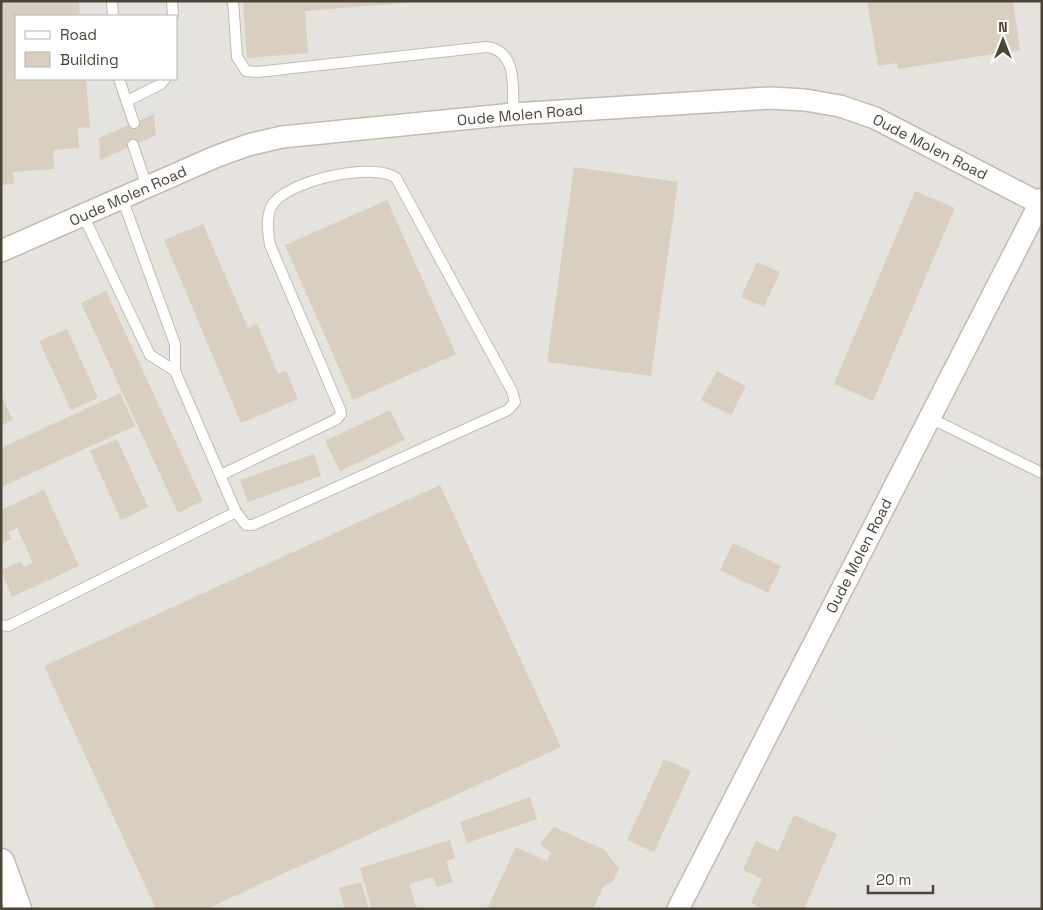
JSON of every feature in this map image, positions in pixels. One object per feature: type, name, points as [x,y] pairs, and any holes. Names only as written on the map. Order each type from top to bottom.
[{"type":"street","name":"Oude Molen Road","points":[[1,251],[215,157],[248,145],[282,138],[513,114],[770,98],[805,100],[840,106],[875,118],[1041,201],[678,909]]},
{"type":"street","points":[[3,871],[18,909]]},
{"type":"lane","points":[[112,1],[113,15]]},
{"type":"lane","points":[[172,1],[173,15]]},
{"type":"lane","points":[[233,1],[237,57],[246,71],[257,72],[486,47],[496,48],[508,60],[512,81],[513,114]]},
{"type":"lane","points":[[119,80],[134,123]]},
{"type":"lane","points":[[127,101],[161,84],[164,80]]},
{"type":"lane","points":[[133,145],[147,187]]},
{"type":"lane","points":[[122,198],[175,344],[175,371],[236,512],[246,525],[253,525],[508,410],[514,402],[512,391],[396,178],[389,173],[341,174],[319,178],[279,197],[271,206],[268,217],[270,245],[341,414],[337,419],[220,475]]},
{"type":"lane","points":[[83,216],[150,355],[175,371]]},
{"type":"lane","points":[[930,418],[1042,473]]},
{"type":"lane","points":[[1,625],[8,626],[236,512]]},
{"type":"shaded area","points":[[1,1],[1042,1],[1042,909],[18,909],[1,862]]},
{"type":"shaded area","points":[[84,1],[199,1],[205,90],[96,139],[91,80],[178,80],[178,15],[85,15]]},
{"type":"shaded area","points":[[959,452],[1042,494],[1042,909],[824,909],[874,805],[864,795],[887,745],[826,716],[810,696],[912,500]]},
{"type":"building","points":[[1,1],[79,1],[80,15],[15,15],[15,80],[86,80],[90,127],[78,128],[79,148],[53,150],[54,169],[13,172],[14,184],[1,185]]},
{"type":"building","points":[[243,1],[404,1],[404,3],[305,11],[308,53],[247,58]]},
{"type":"building","points":[[867,1],[1013,1],[1020,50],[898,69],[897,63],[878,66]]},
{"type":"building","points":[[154,114],[156,135],[100,160],[99,138]]},
{"type":"building","points":[[574,167],[678,182],[651,376],[547,362]]},
{"type":"building","points":[[915,191],[955,208],[873,401],[834,384]]},
{"type":"building","points":[[387,200],[456,354],[353,400],[285,245]]},
{"type":"building","points":[[203,224],[248,328],[257,324],[278,374],[286,371],[298,399],[241,423],[164,240]]},
{"type":"building","points":[[757,262],[780,272],[764,307],[741,297]]},
{"type":"building","points":[[106,291],[203,501],[178,513],[81,303]]},
{"type":"building","points":[[67,329],[98,398],[71,410],[39,341]]},
{"type":"building","points":[[717,371],[746,386],[731,415],[701,400]]},
{"type":"building","points":[[120,393],[135,426],[1,487],[1,448]]},
{"type":"building","points":[[1,395],[13,420],[1,426]]},
{"type":"building","points":[[390,410],[405,440],[340,471],[325,441]]},
{"type":"building","points":[[117,439],[148,507],[121,520],[90,451]]},
{"type":"building","points":[[314,454],[321,476],[248,502],[240,480]]},
{"type":"building","points":[[440,485],[561,747],[206,909],[156,909],[44,666]]},
{"type":"building","points":[[44,490],[79,566],[12,597],[1,570],[21,561],[24,567],[33,563],[17,528],[8,532],[11,539],[1,544],[1,510]]},
{"type":"building","points":[[733,543],[781,566],[768,593],[720,570]]},
{"type":"building","points":[[664,759],[691,771],[654,852],[627,840]]},
{"type":"building","points":[[530,797],[537,819],[467,843],[460,822]]},
{"type":"building","points":[[794,815],[837,834],[804,909],[764,909],[751,903],[762,879],[743,870],[756,841],[778,851]]},
{"type":"building","points":[[554,827],[605,850],[619,869],[613,881],[603,887],[593,909],[487,909],[516,847],[547,861],[551,853],[540,844]]},
{"type":"building","points":[[450,840],[455,858],[446,861],[453,882],[437,887],[433,877],[409,884],[417,909],[372,909],[360,868]]},
{"type":"building","points":[[361,882],[369,909],[345,909],[339,888]]}]
